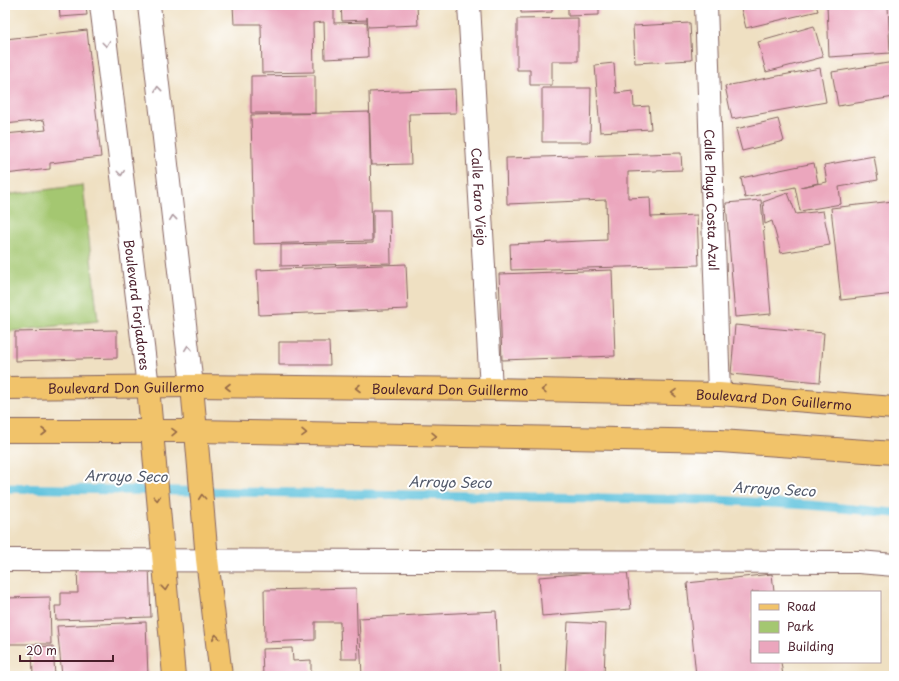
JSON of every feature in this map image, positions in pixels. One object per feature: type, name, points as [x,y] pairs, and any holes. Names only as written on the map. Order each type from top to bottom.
[{"type":"main road","name":"Boulevard Don Guillermo","points":[[5,388],[192,386],[491,389],[719,394],[894,408]]},
{"type":"main road","points":[[192,386],[198,438],[207,559],[221,676]]},
{"type":"main road","name":"Boulevard Forjadores","points":[[148,387],[162,561],[174,676]]},
{"type":"main road","points":[[5,431],[152,439],[720,441],[894,453]]},
{"type":"street","name":"Boulevard Forjadores","points":[[101,5],[148,387]]},
{"type":"street","points":[[149,5],[192,386]]},
{"type":"street","name":"Calle Faro Viejo","points":[[469,5],[491,389]]},
{"type":"street","name":"Calle Playa Costa Azul","points":[[706,5],[719,394]]},
{"type":"street","points":[[5,560],[162,561],[207,559],[859,562],[894,565]]},
{"type":"green space","points":[[83,185],[98,321],[5,332],[5,195]]},
{"type":"building","points":[[59,5],[86,5],[87,15],[60,17]]},
{"type":"building","points":[[233,5],[334,5],[334,23],[367,22],[368,57],[325,59],[324,22],[313,23],[314,72],[262,73],[261,24],[234,24]]},
{"type":"building","points":[[341,5],[417,5],[418,25],[368,27],[367,17],[367,20],[342,21]]},
{"type":"building","points":[[521,5],[552,5],[552,12],[521,13]]},
{"type":"building","points":[[568,5],[599,5],[599,15],[568,16]]},
{"type":"building","points":[[740,5],[816,5],[818,11],[746,28]]},
{"type":"building","points":[[827,5],[888,5],[890,53],[829,57]]},
{"type":"building","points":[[578,18],[578,61],[552,61],[552,85],[530,85],[530,70],[517,70],[517,19]]},
{"type":"building","points":[[690,23],[692,60],[635,63],[633,26]]},
{"type":"building","points":[[814,26],[823,57],[766,72],[758,42]]},
{"type":"building","points":[[87,30],[101,157],[50,163],[50,169],[5,174],[5,134],[46,130],[44,120],[5,124],[5,39]]},
{"type":"building","points":[[894,62],[894,97],[838,106],[832,72]]},
{"type":"building","points":[[614,63],[616,93],[633,91],[634,107],[649,106],[651,129],[600,132],[595,65]]},
{"type":"building","points":[[820,68],[826,102],[732,119],[725,86]]},
{"type":"building","points":[[315,75],[315,113],[251,113],[251,76]]},
{"type":"building","points":[[542,88],[591,88],[590,142],[542,142]]},
{"type":"building","points":[[455,89],[456,113],[409,114],[411,164],[371,165],[369,92]]},
{"type":"building","points":[[369,112],[372,241],[254,244],[251,115]]},
{"type":"building","points":[[778,119],[784,141],[742,151],[736,129]]},
{"type":"building","points":[[681,153],[682,170],[628,172],[628,198],[650,197],[651,217],[697,215],[699,265],[511,270],[510,244],[607,240],[606,200],[507,204],[506,158]]},
{"type":"building","points":[[874,156],[878,180],[839,187],[841,204],[800,211],[795,187],[745,198],[741,178],[814,163],[818,183],[800,187],[827,182],[824,165]]},
{"type":"building","points":[[788,193],[796,214],[823,211],[830,245],[781,253],[772,221],[765,224],[763,202]]},
{"type":"building","points":[[761,200],[771,314],[735,317],[726,203]]},
{"type":"building","points":[[893,201],[894,294],[841,300],[831,208]]},
{"type":"building","points":[[373,210],[390,210],[391,263],[281,266],[281,245],[373,243]]},
{"type":"building","points":[[406,264],[408,309],[259,315],[257,270]]},
{"type":"building","points":[[612,270],[615,356],[502,360],[499,274]]},
{"type":"building","points":[[735,325],[824,333],[820,382],[731,374]]},
{"type":"building","points":[[117,330],[117,358],[15,361],[15,332]]},
{"type":"building","points":[[279,342],[329,342],[330,365],[279,365]]},
{"type":"building","points":[[149,566],[151,617],[56,620],[55,606],[61,606],[61,593],[78,593],[77,568]]},
{"type":"building","points":[[627,570],[631,609],[542,616],[539,577]]},
{"type":"building","points":[[772,574],[774,591],[751,591],[751,663],[781,663],[783,676],[696,676],[687,583]]},
{"type":"building","points":[[891,584],[894,584],[894,621],[893,621]]},
{"type":"building","points":[[356,588],[358,659],[341,659],[340,622],[315,622],[315,640],[265,642],[264,590]]},
{"type":"building","points":[[50,597],[51,644],[5,644],[5,598]]},
{"type":"building","points":[[496,611],[499,676],[362,676],[359,618]]},
{"type":"building","points":[[146,622],[148,676],[62,676],[57,626]]},
{"type":"building","points":[[568,622],[606,624],[604,676],[565,676]]},
{"type":"building","points":[[53,646],[55,676],[33,676],[32,647]]},
{"type":"building","points":[[292,648],[293,661],[311,660],[311,676],[263,676],[262,649]]},
{"type":"waterway","name":"Arroyo Seco","points":[[5,488],[716,500],[809,505],[894,513]]}]
